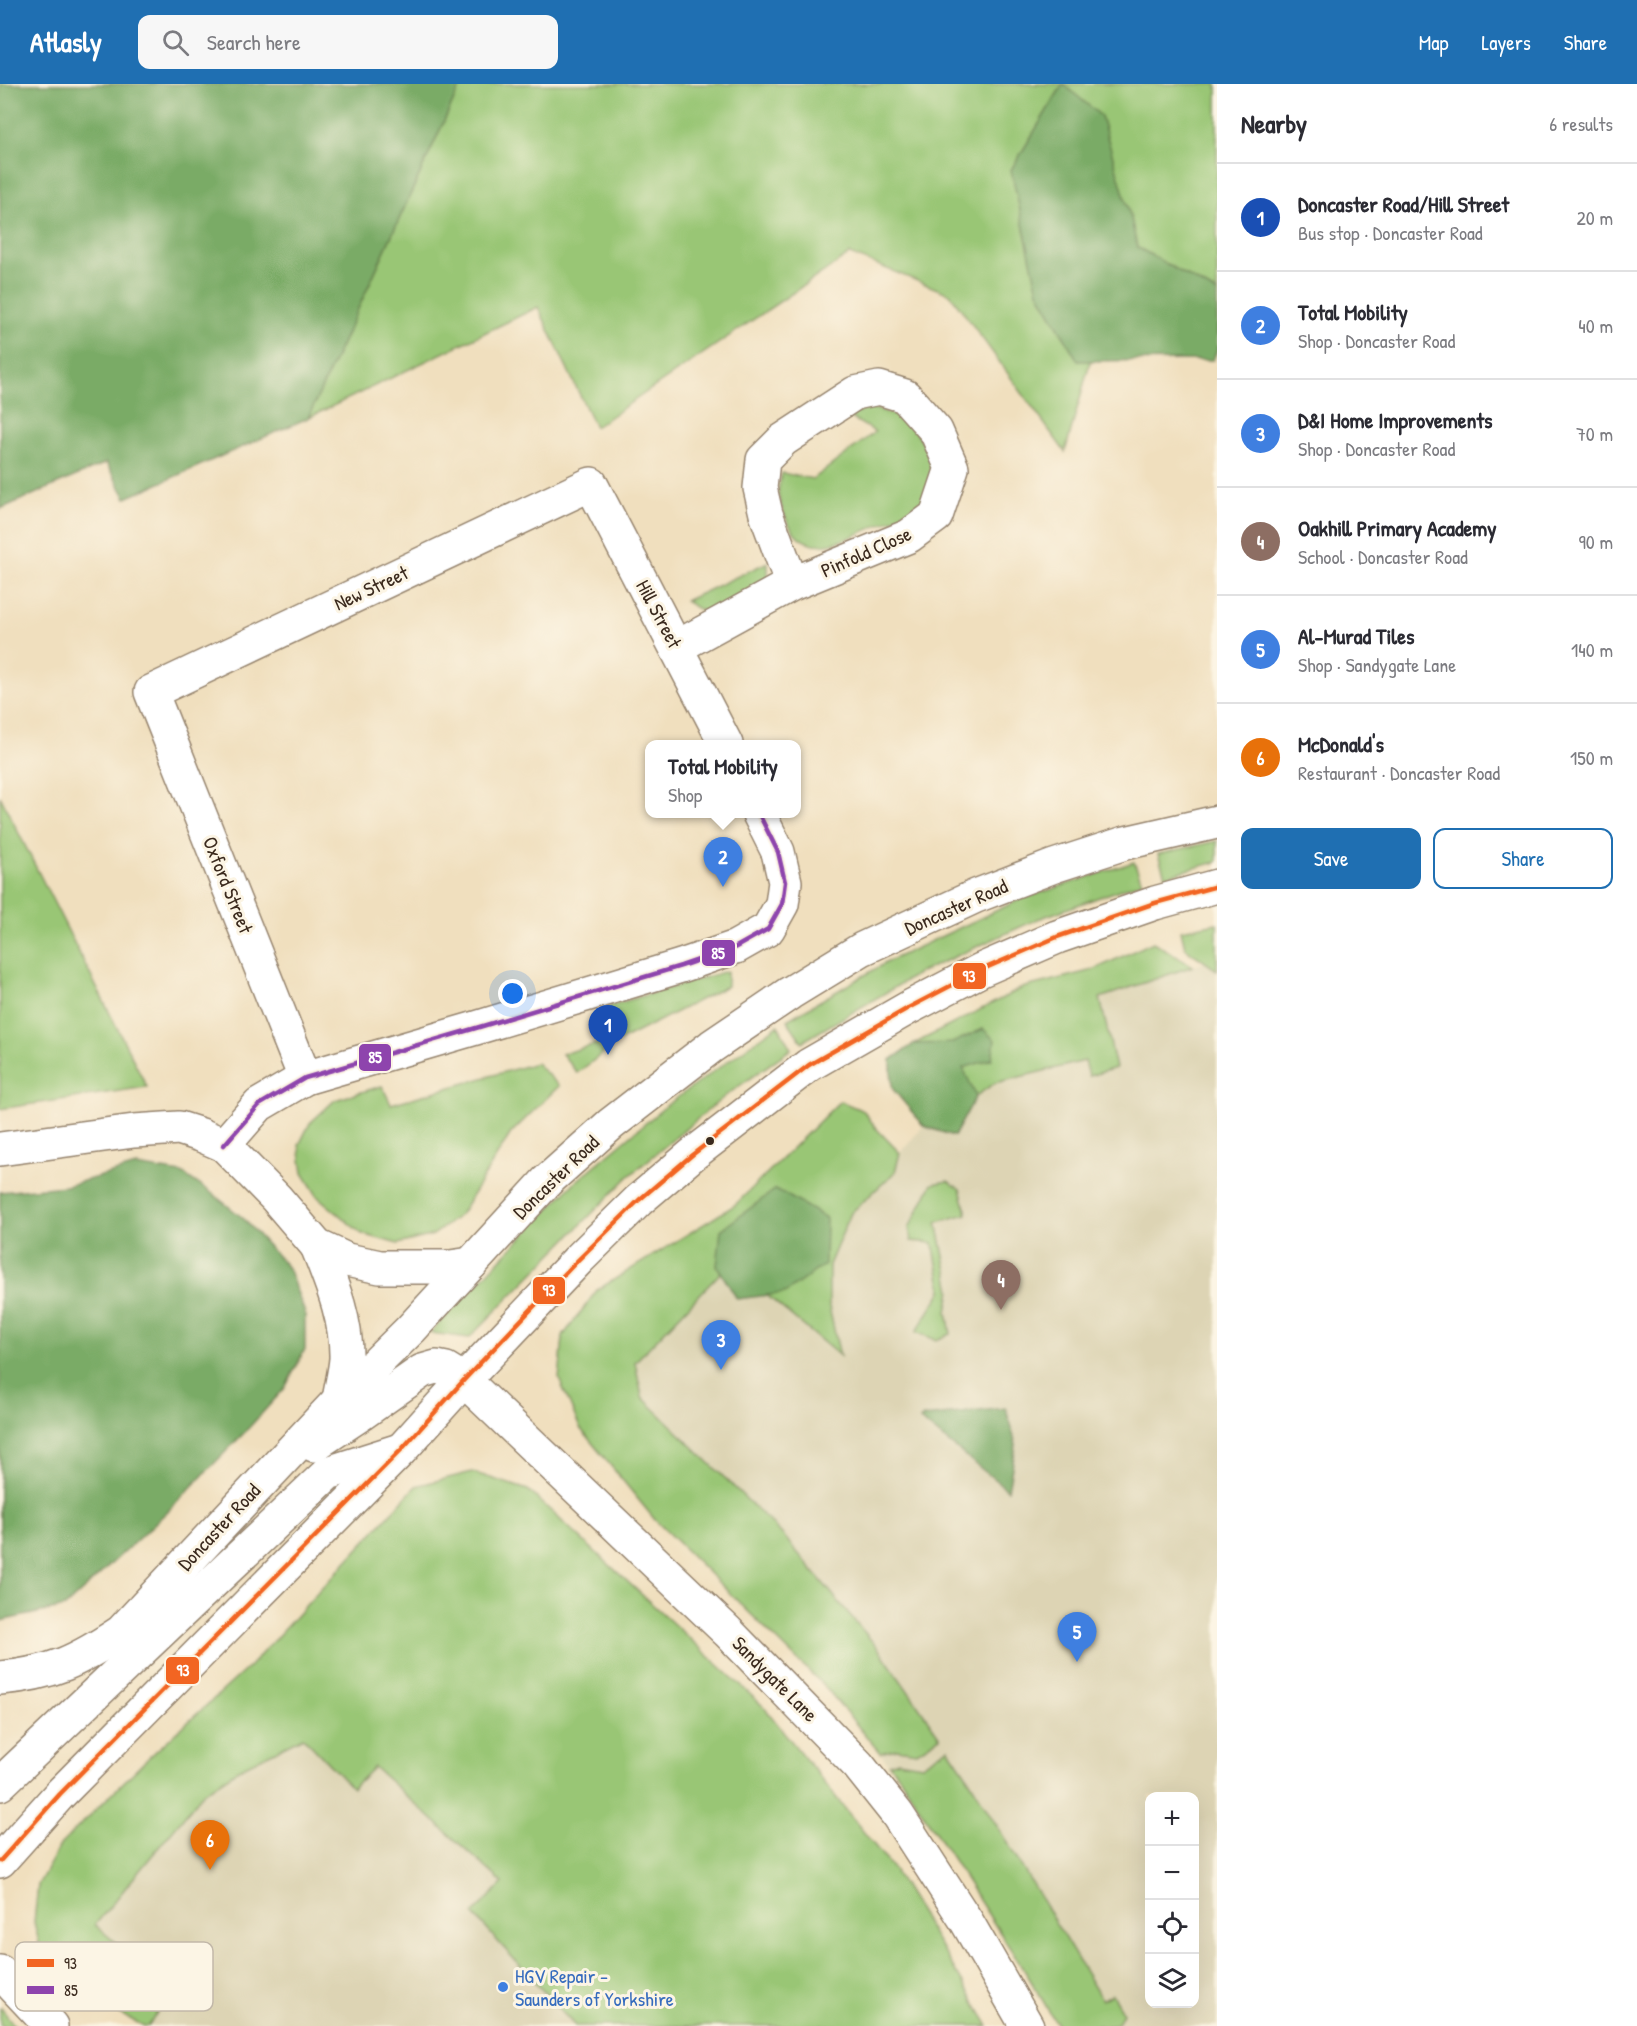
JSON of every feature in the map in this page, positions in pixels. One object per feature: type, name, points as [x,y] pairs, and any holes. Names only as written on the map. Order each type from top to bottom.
[{"type":"main road","name":"Pinfold Close","points":[[677,647],[792,584],[909,536],[936,516],[952,468],[936,431],[905,396],[879,388],[855,393],[783,440],[763,460],[760,488],[766,514],[792,584]]},
{"type":"main road","name":"Hill Street","points":[[591,484],[724,740]]},
{"type":"main road","name":"New Street","points":[[151,692],[591,484]]},
{"type":"main road","name":"Oxford Street","points":[[151,692],[305,1078]]},
{"type":"main road","points":[[224,1145],[259,1105],[305,1078],[476,1028],[736,947],[768,929],[782,904],[785,882],[778,852],[761,818]]},
{"type":"main road","name":"Doncaster Road","points":[[0,1678],[38,1673],[79,1659],[121,1632],[339,1400],[411,1329],[547,1181],[610,1124],[712,1046],[790,993],[862,949],[976,896],[1054,866],[1125,843],[1217,822]]},
{"type":"main road","points":[[0,1861],[60,1794],[401,1450],[578,1260],[639,1200],[692,1155],[809,1065],[910,1007],[981,970],[1068,933],[1155,903],[1217,886]]},
{"type":"main road","points":[[0,1149],[134,1131],[179,1128],[224,1145],[276,1198],[317,1246],[334,1289],[342,1321],[346,1359],[339,1400]]},
{"type":"main road","points":[[317,1246],[347,1260],[380,1267],[450,1267],[471,1264]]},
{"type":"main road","name":"Sandygate Lane","points":[[272,1472],[422,1371],[436,1367],[446,1369],[464,1380],[728,1632],[858,1765],[897,1814],[961,1912],[1027,2026]]},
{"type":"main road","points":[[0,1784],[328,1473],[401,1450]]},
{"type":"main road","points":[[0,1972],[15,1988]]},
{"type":"main road","points":[[37,2011],[51,2026]]},
{"type":"shaded area","points":[[1217,958],[1217,2026],[1058,2026],[899,1776],[827,1689],[881,1652],[781,1533],[642,1397],[635,1362],[729,1264],[875,1127],[900,1152],[930,1119],[957,1047]]},
{"type":"shaded area","points":[[303,1737],[352,1788],[374,1766],[503,1883],[473,1914],[575,2026],[144,2026],[114,2011],[213,2011],[213,1942],[39,1942],[34,1922],[38,1885],[61,1844],[239,1769]]},
{"type":"green space","points":[[0,84],[461,84],[308,418],[126,498],[106,463],[0,509]]},
{"type":"green space","points":[[461,84],[1217,84],[1217,293],[1124,240],[1065,452],[950,294],[850,254],[595,427],[538,307],[308,418]]},
{"type":"green space","points":[[1063,84],[1101,116],[1131,218],[1137,247],[1217,293],[1217,350],[1213,360],[1078,361],[1038,292],[1011,170]]},
{"type":"green space","points":[[871,408],[898,417],[921,439],[932,467],[933,480],[928,498],[919,508],[907,515],[841,541],[815,544],[803,540],[793,531],[780,504],[778,491],[782,473],[813,479],[875,432],[848,416]]},
{"type":"green space","points":[[768,562],[768,578],[748,597],[732,607],[706,612],[685,601]]},
{"type":"green space","points":[[0,796],[147,1087],[0,1109]]},
{"type":"green space","points":[[1217,841],[1217,862],[1165,876],[1158,854]]},
{"type":"green space","points":[[1134,862],[1142,882],[1038,919],[919,973],[802,1042],[787,1020],[889,961],[1019,900]]},
{"type":"green space","points":[[1217,923],[1217,970],[1185,948],[1181,930]]},
{"type":"green space","points":[[1153,942],[1193,966],[1100,998],[1116,1068],[1089,1076],[1085,1061],[995,1083],[976,1096],[954,1136],[924,1126],[892,1088],[891,1060],[914,1044],[1022,988],[1093,970]]},
{"type":"green space","points":[[727,971],[727,986],[618,1042],[577,1073],[562,1054],[603,1042],[598,1019],[609,1006]]},
{"type":"green space","points":[[778,1025],[791,1049],[724,1097],[628,1177],[469,1338],[430,1333],[572,1185],[667,1105]]},
{"type":"green space","points":[[983,1029],[995,1040],[992,1059],[963,1068],[976,1096],[954,1136],[924,1126],[892,1088],[891,1060],[914,1044],[952,1043]]},
{"type":"green space","points":[[536,1063],[559,1086],[511,1133],[460,1215],[433,1235],[398,1244],[362,1234],[318,1197],[303,1173],[299,1145],[310,1123],[335,1100],[382,1086],[391,1104]]},
{"type":"green space","points":[[840,1101],[864,1111],[875,1127],[900,1153],[895,1172],[851,1213],[829,1265],[829,1307],[840,1356],[729,1264],[635,1362],[642,1397],[781,1533],[881,1652],[940,1737],[917,1752],[897,1749],[880,1753],[827,1689],[655,1520],[580,1428],[559,1379],[563,1336],[597,1290],[735,1205]]},
{"type":"green space","points":[[136,1166],[182,1173],[243,1218],[288,1268],[305,1313],[305,1349],[285,1388],[245,1432],[169,1510],[65,1607],[0,1621],[0,1192],[66,1186]]},
{"type":"green space","points":[[948,1181],[960,1189],[967,1214],[937,1222],[951,1290],[947,1312],[951,1334],[936,1340],[916,1332],[942,1291],[933,1243],[911,1241],[909,1228],[932,1184]]},
{"type":"green space","points":[[776,1189],[826,1218],[825,1264],[785,1293],[737,1299],[717,1266],[721,1230]]},
{"type":"green space","points":[[1006,1408],[1016,1445],[1008,1490],[920,1420],[923,1417]]},
{"type":"green space","points":[[472,1472],[528,1490],[764,1707],[894,1870],[989,2026],[575,2026],[473,1914],[503,1883],[374,1767],[352,1788],[303,1737],[239,1769],[204,1792],[95,1925],[115,1942],[39,1942],[34,1922],[38,1885],[61,1844],[146,1760],[250,1666],[416,1486]]},
{"type":"green space","points":[[948,1748],[1102,2000],[1112,1994],[1123,2013],[1118,2023],[1112,2026],[1058,2026],[899,1776],[889,1764],[898,1761],[922,1765]]},
{"type":"green space","points":[[1,2008],[15,2026],[0,2026]]},
{"type":"green space","points":[[114,2011],[158,2011],[149,2026],[144,2026]]},
{"type":"transit line","name":"85","points":[[224,1145],[259,1105],[305,1078],[681,966],[736,947],[768,929],[782,904],[785,882],[778,852],[761,818]]},
{"type":"transit line","name":"93","points":[[0,1861],[60,1794],[401,1450],[578,1260],[639,1200],[692,1155],[809,1065],[910,1007],[981,970],[1057,937],[1155,903],[1217,886]]},
{"type":"place","name":"Total Mobility","points":[[723,887]]},
{"type":"place","name":"Doncaster Road/Hill Street","points":[[608,1055]]},
{"type":"place","name":"Oakhill Primary Academy","points":[[1001,1310]]},
{"type":"place","name":"D&I Home Improvements","points":[[721,1370]]},
{"type":"place","name":"Al-Murad Tiles","points":[[1077,1662]]},
{"type":"place","name":"McDonald's","points":[[210,1870]]},
{"type":"place","name":"HGV Repair - Saunders of Yorkshire","points":[[503,1987]]}]
